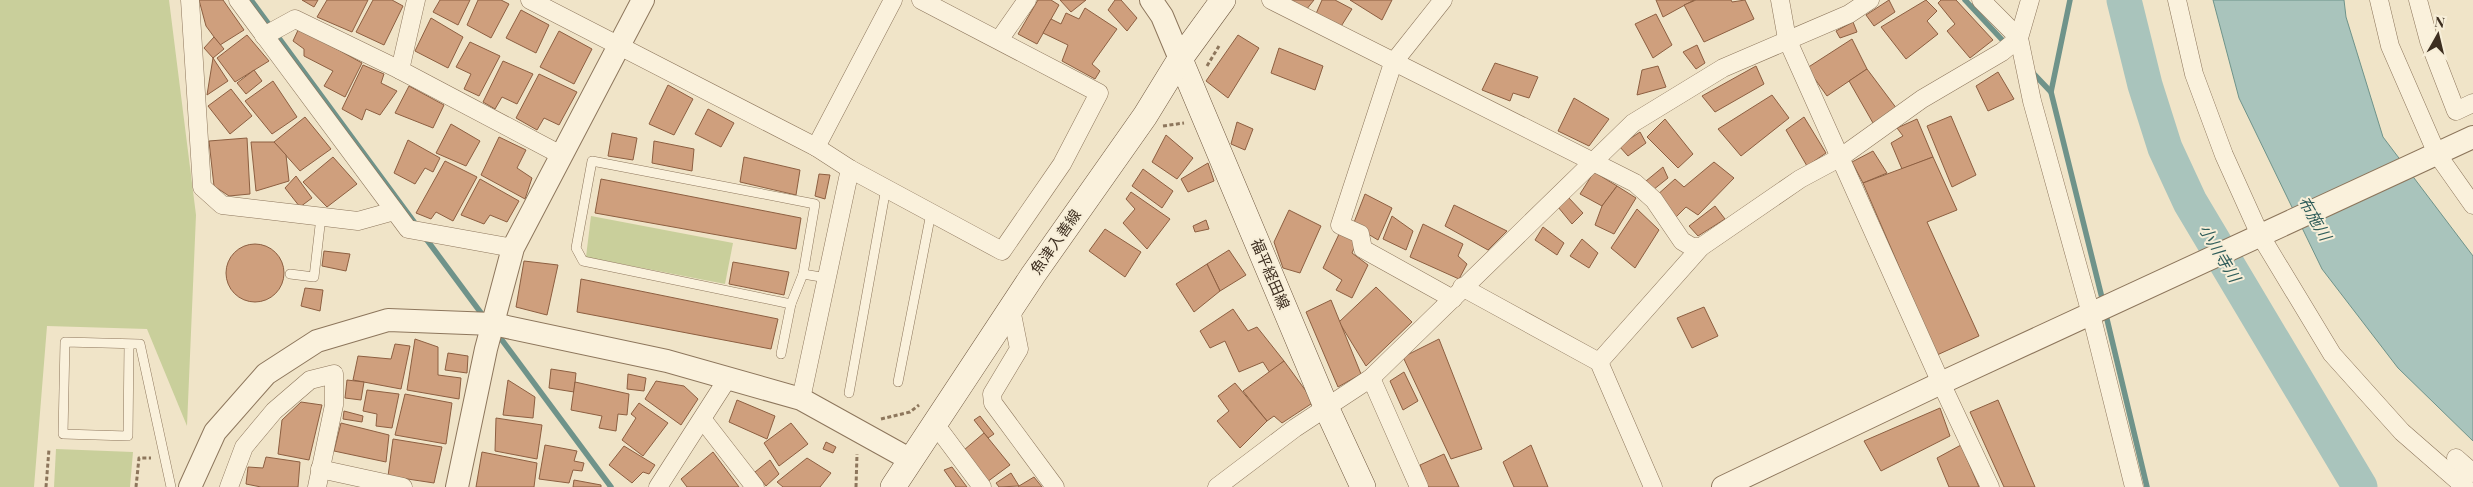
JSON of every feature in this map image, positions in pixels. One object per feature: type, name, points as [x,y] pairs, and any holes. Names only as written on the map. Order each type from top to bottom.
[{"type":"main road","name":"魚津入善線","points":[[893,487],[1011,309],[1145,116],[1180,59],[1223,0]]},
{"type":"main road","name":"福平経田線","points":[[1180,59],[1326,409],[1363,487]]},
{"type":"street","points":[[190,0],[202,187],[222,205],[358,221],[394,211]]},
{"type":"street","points":[[238,0],[408,229],[513,248]]},
{"type":"street","points":[[400,70],[416,0]]},
{"type":"street","points":[[530,0],[816,148],[850,169],[1002,251],[1062,164],[1099,93],[921,0]]},
{"type":"street","points":[[457,487],[492,324],[513,248],[643,0]]},
{"type":"street","points":[[816,148],[893,0]]},
{"type":"street","points":[[999,40],[1027,0]]},
{"type":"street","points":[[1151,0],[1162,16],[1180,59]]},
{"type":"street","points":[[1271,0],[1635,183],[1654,200],[1682,242],[1692,247],[1702,247]]},
{"type":"street","points":[[1443,0],[1393,63],[1340,225],[1360,234],[1362,250],[1458,293],[1600,362],[1653,487]]},
{"type":"street","points":[[1780,0],[1787,39],[1940,383],[1990,487]]},
{"type":"street","points":[[1217,487],[1295,428],[1371,378],[1633,123],[1723,68],[1849,14],[1870,0]]},
{"type":"street","points":[[1981,0],[2019,38]]},
{"type":"street","points":[[2030,0],[2019,38],[2032,101],[2091,314],[2134,487]]},
{"type":"street","points":[[2177,0],[2194,74],[2224,155],[2332,354],[2402,432],[2465,487]]},
{"type":"street","points":[[2379,0],[2390,46],[2430,157],[2473,206]]},
{"type":"street","points":[[2418,0],[2429,41],[2456,111],[2473,103]]},
{"type":"street","points":[[264,36],[295,20],[400,70],[561,154]]},
{"type":"street","points":[[1600,362],[1702,247],[1800,179],[1841,157],[1922,99],[2002,52],[2019,38]]},
{"type":"street","points":[[1723,487],[1940,383],[2473,137]]},
{"type":"street","points":[[801,399],[850,169]]},
{"type":"street","points":[[1011,309],[1019,349],[992,394],[993,403],[1055,487]]},
{"type":"street","points":[[190,487],[215,432],[266,374],[317,341],[388,320],[492,324],[667,360],[801,399],[911,460]]},
{"type":"street","points":[[229,487],[244,446],[274,411],[310,380],[334,374],[334,405],[317,487]]},
{"type":"street","points":[[658,487],[703,420],[728,378]]},
{"type":"street","points":[[1371,378],[1419,487]]},
{"type":"street","points":[[703,420],[755,487]]},
{"type":"street","points":[[935,424],[982,487]]},
{"type":"street","points":[[2456,458],[2473,473]]},
{"type":"street","points":[[320,470],[403,487]]},
{"type":"lane","points":[[781,354],[792,304],[803,274],[815,204],[592,161],[576,248],[583,261],[792,304]]},
{"type":"lane","points":[[849,393],[886,188]]},
{"type":"lane","points":[[898,382],[931,213]]},
{"type":"lane","points":[[290,274],[314,277],[320,217]]},
{"type":"lane","points":[[803,274],[827,278]]},
{"type":"lane","points":[[129,344],[128,436],[63,434],[65,342],[140,344],[171,487]]},
{"type":"path","points":[[856,487],[857,450],[879,419],[892,418],[910,412],[921,404]]},
{"type":"path","points":[[46,487],[49,449]]},
{"type":"path","points":[[136,487],[139,458],[166,458]]},
{"type":"green space","points":[[0,0],[169,0],[196,215],[187,426],[147,329],[47,326],[34,487],[0,487]]},
{"type":"green space","points":[[591,216],[733,243],[725,284],[586,257]]},
{"type":"green space","points":[[56,449],[133,452],[130,487],[54,487]]},
{"type":"water","name":"布施川","points":[[2213,0],[2344,0],[2346,17],[2383,137],[2473,256],[2473,441],[2398,368],[2322,269],[2239,98]]},
{"type":"building","points":[[199,0],[223,0],[244,30],[220,45],[206,26]]},
{"type":"building","points":[[302,0],[318,0],[314,7]]},
{"type":"building","points":[[327,0],[368,0],[352,32],[317,17]]},
{"type":"building","points":[[373,0],[392,0],[403,6],[384,45],[356,32]]},
{"type":"building","points":[[440,0],[470,0],[458,25],[433,12]]},
{"type":"building","points":[[478,0],[501,0],[509,4],[491,38],[467,25]]},
{"type":"building","points":[[1038,0],[1051,0],[1059,5],[1037,44],[1018,34]]},
{"type":"building","points":[[1060,0],[1086,0],[1071,12]]},
{"type":"building","points":[[1115,0],[1121,0],[1137,18],[1127,31],[1108,10]]},
{"type":"building","points":[[1291,0],[1314,0],[1306,10]]},
{"type":"building","points":[[1322,0],[1335,0],[1352,9],[1340,28],[1315,16]]},
{"type":"building","points":[[1350,0],[1392,0],[1382,20]]},
{"type":"building","points":[[1656,0],[1694,0],[1663,17]]},
{"type":"building","points":[[1696,0],[1731,0],[1732,2],[1745,0],[1754,19],[1704,42],[1684,5]]},
{"type":"building","points":[[1889,0],[1895,12],[1874,26],[1866,15]]},
{"type":"building","points":[[1926,0],[1937,11],[1927,21],[1938,34],[1906,59],[1881,27]]},
{"type":"building","points":[[1941,0],[1956,0],[1993,40],[1970,58],[1947,31],[1955,24],[1938,3]]},
{"type":"building","points":[[1085,8],[1117,29],[1092,64],[1100,71],[1095,79],[1062,61],[1068,45],[1043,33],[1051,19],[1061,24],[1066,13],[1079,19]]},
{"type":"building","points":[[521,10],[549,25],[536,53],[506,38]]},
{"type":"building","points":[[1656,14],[1672,45],[1653,58],[1635,24]]},
{"type":"building","points":[[431,18],[463,37],[448,68],[415,51]]},
{"type":"building","points":[[1853,22],[1857,32],[1840,38],[1836,31]]},
{"type":"building","points":[[299,28],[362,63],[345,97],[324,86],[333,71],[304,56],[304,49],[293,41]]},
{"type":"building","points":[[559,31],[592,49],[574,84],[540,67]]},
{"type":"building","points":[[247,35],[269,61],[235,82],[217,58]]},
{"type":"building","points":[[1238,35],[1259,48],[1228,98],[1206,81]]},
{"type":"building","points":[[214,37],[224,49],[213,58],[204,48]]},
{"type":"building","points":[[1852,39],[1867,69],[1827,96],[1807,68]]},
{"type":"building","points":[[470,42],[500,56],[479,96],[464,89],[471,74],[456,67]]},
{"type":"building","points":[[1697,45],[1705,63],[1696,69],[1683,52]]},
{"type":"building","points":[[1279,48],[1323,66],[1315,90],[1271,73]]},
{"type":"building","points":[[213,58],[228,81],[207,95]]},
{"type":"building","points":[[503,61],[533,74],[517,104],[502,97],[495,109],[483,102]]},
{"type":"building","points":[[1495,63],[1538,77],[1529,98],[1513,93],[1510,101],[1482,90]]},
{"type":"building","points":[[363,65],[384,74],[381,83],[397,91],[380,115],[366,109],[362,120],[342,109]]},
{"type":"building","points":[[1658,66],[1666,87],[1637,95],[1642,70]]},
{"type":"building","points":[[1756,66],[1764,84],[1715,112],[1702,96]]},
{"type":"building","points":[[1867,69],[1897,109],[1873,123],[1849,81]]},
{"type":"building","points":[[254,70],[262,81],[246,94],[237,83]]},
{"type":"building","points":[[1998,72],[2014,99],[1988,111],[1976,86]]},
{"type":"building","points":[[539,74],[577,92],[559,125],[544,118],[537,130],[516,118]]},
{"type":"building","points":[[273,81],[297,117],[272,134],[245,101]]},
{"type":"building","points":[[668,85],[693,99],[674,135],[649,124]]},
{"type":"building","points":[[409,86],[444,105],[433,128],[395,113]]},
{"type":"building","points":[[231,89],[252,116],[230,134],[208,106]]},
{"type":"building","points":[[1772,95],[1789,118],[1741,156],[1718,129]]},
{"type":"building","points":[[1574,98],[1609,119],[1589,146],[1558,131]]},
{"type":"building","points":[[708,109],[734,123],[721,147],[695,134]]},
{"type":"building","points":[[1951,116],[1976,175],[1952,187],[1927,126]]},
{"type":"building","points":[[305,117],[331,149],[300,171],[274,142]]},
{"type":"building","points":[[1804,117],[1826,153],[1807,166],[1786,130]]},
{"type":"building","points":[[1665,119],[1693,154],[1678,168],[1647,137]]},
{"type":"building","points":[[1917,119],[1933,157],[1902,169],[1891,143],[1903,136],[1897,128]]},
{"type":"building","points":[[1237,122],[1253,129],[1245,150],[1231,144]]},
{"type":"building","points":[[451,124],[480,141],[466,166],[436,153]]},
{"type":"building","points":[[1640,132],[1646,143],[1628,156],[1619,146]]},
{"type":"building","points":[[612,133],[637,138],[633,160],[608,156]]},
{"type":"building","points":[[1166,135],[1193,158],[1177,179],[1152,162]]},
{"type":"building","points":[[499,137],[526,150],[517,168],[532,178],[525,199],[481,175]]},
{"type":"building","points":[[247,138],[250,194],[229,196],[214,186],[209,141]]},
{"type":"building","points":[[408,140],[440,158],[433,172],[425,168],[415,184],[394,173]]},
{"type":"building","points":[[654,141],[694,149],[692,171],[652,163]]},
{"type":"building","points":[[251,142],[274,142],[286,155],[289,181],[256,191]]},
{"type":"building","points":[[1873,151],[1887,173],[1863,183],[1852,162]]},
{"type":"building","points":[[333,157],[357,184],[327,207],[303,182]]},
{"type":"building","points":[[744,157],[800,170],[796,195],[740,182]]},
{"type":"building","points":[[1933,157],[1957,210],[1927,222],[1979,336],[1937,355],[1863,183]]},
{"type":"building","points":[[445,161],[477,177],[453,221],[436,212],[431,219],[416,213]]},
{"type":"building","points":[[1714,162],[1734,178],[1698,215],[1686,207],[1675,218],[1656,196],[1675,179],[1684,187]]},
{"type":"building","points":[[1208,163],[1214,181],[1188,192],[1181,179]]},
{"type":"building","points":[[1663,167],[1668,178],[1653,190],[1646,181]]},
{"type":"building","points":[[1143,169],[1173,191],[1162,208],[1132,186]]},
{"type":"building","points":[[1594,172],[1617,186],[1602,206],[1580,194]]},
{"type":"building","points":[[819,174],[830,175],[825,199],[815,196]]},
{"type":"building","points":[[296,176],[312,198],[300,207],[285,188]]},
{"type":"building","points":[[480,179],[519,201],[507,222],[490,215],[484,224],[461,215]]},
{"type":"building","points":[[601,179],[801,218],[796,249],[595,213]]},
{"type":"building","points":[[1617,186],[1636,198],[1614,234],[1595,225],[1602,206]]},
{"type":"building","points":[[1131,192],[1170,219],[1147,249],[1123,223],[1135,209],[1126,199]]},
{"type":"building","points":[[1365,194],[1392,208],[1378,240],[1353,225]]},
{"type":"building","points":[[1568,197],[1583,213],[1572,224],[1558,207]]},
{"type":"building","points":[[1454,205],[1507,231],[1488,250],[1445,226]]},
{"type":"building","points":[[1715,206],[1725,219],[1698,236],[1689,226]]},
{"type":"building","points":[[1637,209],[1659,230],[1635,268],[1611,248]]},
{"type":"building","points":[[1289,210],[1321,226],[1300,273],[1283,268],[1274,242]]},
{"type":"building","points":[[1392,216],[1413,231],[1406,250],[1383,239]]},
{"type":"building","points":[[1206,220],[1209,229],[1195,232],[1193,226]]},
{"type":"building","points":[[1423,224],[1463,244],[1458,256],[1467,264],[1459,279],[1410,257]]},
{"type":"building","points":[[1543,227],[1564,243],[1557,255],[1535,240]]},
{"type":"building","points":[[1105,229],[1141,252],[1125,277],[1089,251]]},
{"type":"building","points":[[1340,232],[1357,241],[1352,253],[1368,265],[1352,298],[1336,290],[1342,280],[1323,268]]},
{"type":"building","points":[[1582,239],[1598,253],[1589,268],[1570,256]]},
{"type":"building","points":[[249,244],[261,244],[276,252],[284,267],[284,279],[276,294],[261,302],[249,302],[234,294],[226,279],[226,267],[234,252]]},
{"type":"building","points":[[1229,250],[1246,275],[1220,291],[1207,264]]},
{"type":"building","points":[[324,251],[350,254],[346,271],[322,266]]},
{"type":"building","points":[[524,261],[558,265],[547,315],[516,307]]},
{"type":"building","points":[[733,262],[789,272],[784,295],[729,284]]},
{"type":"building","points":[[1207,264],[1220,291],[1194,312],[1176,284]]},
{"type":"building","points":[[581,279],[778,319],[771,349],[577,312]]},
{"type":"building","points":[[1376,287],[1412,322],[1366,366],[1339,322]]},
{"type":"building","points":[[305,288],[323,290],[320,311],[301,306]]},
{"type":"building","points":[[1331,300],[1361,374],[1338,387],[1306,312]]},
{"type":"building","points":[[1704,307],[1718,336],[1692,348],[1677,318]]},
{"type":"building","points":[[1233,309],[1248,331],[1257,327],[1284,361],[1270,373],[1263,362],[1239,372],[1225,341],[1210,348],[1200,331]]},
{"type":"building","points":[[415,339],[438,347],[438,375],[461,378],[459,399],[407,390]]},
{"type":"building","points":[[1439,339],[1482,449],[1451,459],[1403,357]]},
{"type":"building","points":[[395,344],[410,346],[401,389],[353,380],[358,356],[391,359]]},
{"type":"building","points":[[448,353],[468,356],[467,373],[445,370]]},
{"type":"building","points":[[1284,361],[1314,402],[1282,423],[1274,416],[1267,421],[1243,391]]},
{"type":"building","points":[[551,369],[576,373],[574,392],[549,388]]},
{"type":"building","points":[[1404,372],[1418,401],[1403,410],[1390,381]]},
{"type":"building","points":[[628,374],[646,378],[644,391],[627,389]]},
{"type":"building","points":[[347,380],[364,382],[361,400],[345,398]]},
{"type":"building","points":[[508,380],[535,397],[533,418],[503,415]]},
{"type":"building","points":[[656,381],[684,386],[698,399],[681,425],[645,399]]},
{"type":"building","points":[[575,382],[629,394],[627,415],[618,414],[616,431],[599,428],[602,416],[571,410]]},
{"type":"building","points":[[1235,383],[1267,421],[1240,448],[1217,421],[1229,411],[1218,396]]},
{"type":"building","points":[[367,390],[399,394],[392,428],[376,426],[377,414],[363,411]]},
{"type":"building","points":[[405,394],[452,403],[446,444],[395,435]]},
{"type":"building","points":[[737,400],[775,416],[767,439],[729,422]]},
{"type":"building","points":[[1998,400],[2035,487],[2004,487],[1970,412]]},
{"type":"building","points":[[301,402],[322,405],[309,460],[278,454],[282,420]]},
{"type":"building","points":[[639,403],[668,423],[643,456],[622,440],[636,418],[631,414]]},
{"type":"building","points":[[1940,408],[1950,436],[1881,471],[1864,441]]},
{"type":"building","points":[[344,411],[363,416],[362,422],[343,419]]},
{"type":"building","points":[[980,416],[994,434],[988,438],[974,420]]},
{"type":"building","points":[[496,418],[542,425],[537,459],[495,451]]},
{"type":"building","points":[[341,423],[389,435],[386,462],[334,451]]},
{"type":"building","points":[[791,423],[808,444],[779,466],[764,443]]},
{"type":"building","points":[[984,433],[1010,465],[987,482],[964,450]]},
{"type":"building","points":[[393,439],[442,447],[434,483],[388,476]]},
{"type":"building","points":[[826,442],[836,447],[833,453],[823,449]]},
{"type":"building","points":[[545,445],[577,451],[574,461],[584,463],[582,471],[573,470],[569,483],[539,479]]},
{"type":"building","points":[[1531,445],[1548,487],[1514,487],[1503,462]]},
{"type":"building","points":[[1961,445],[1979,487],[1949,487],[1937,458]]},
{"type":"building","points":[[624,446],[655,465],[649,474],[643,472],[632,483],[609,465]]},
{"type":"building","points":[[482,452],[537,463],[534,487],[476,487]]},
{"type":"building","points":[[713,452],[739,487],[687,487],[681,479]]},
{"type":"building","points":[[1444,454],[1459,487],[1428,487],[1420,465]]},
{"type":"building","points":[[266,457],[300,462],[298,487],[261,487],[246,484],[248,467],[263,468]]},
{"type":"building","points":[[807,458],[831,473],[820,487],[783,487],[777,482]]},
{"type":"building","points":[[770,460],[779,474],[766,486],[755,472]]},
{"type":"building","points":[[952,467],[967,487],[956,487],[944,470]]},
{"type":"building","points":[[1011,473],[1019,486],[999,487],[996,483]]},
{"type":"building","points":[[1034,477],[1042,487],[1018,487],[1019,486]]},
{"type":"building","points":[[574,480],[601,485],[601,487],[573,487]]},
{"type":"waterway","points":[[251,0],[417,226]]},
{"type":"waterway","points":[[1965,0],[2006,44]]},
{"type":"waterway","points":[[2051,92],[2070,0]]},
{"type":"waterway","name":"小川寺川","points":[[2124,0],[2145,85],[2165,148],[2190,202],[2360,487]]},
{"type":"waterway","points":[[2031,71],[2051,92],[2103,302]]},
{"type":"waterway","points":[[424,236],[484,317]]},
{"type":"waterway","points":[[2105,311],[2147,487]]},
{"type":"waterway","points":[[496,332],[611,487]]}]
